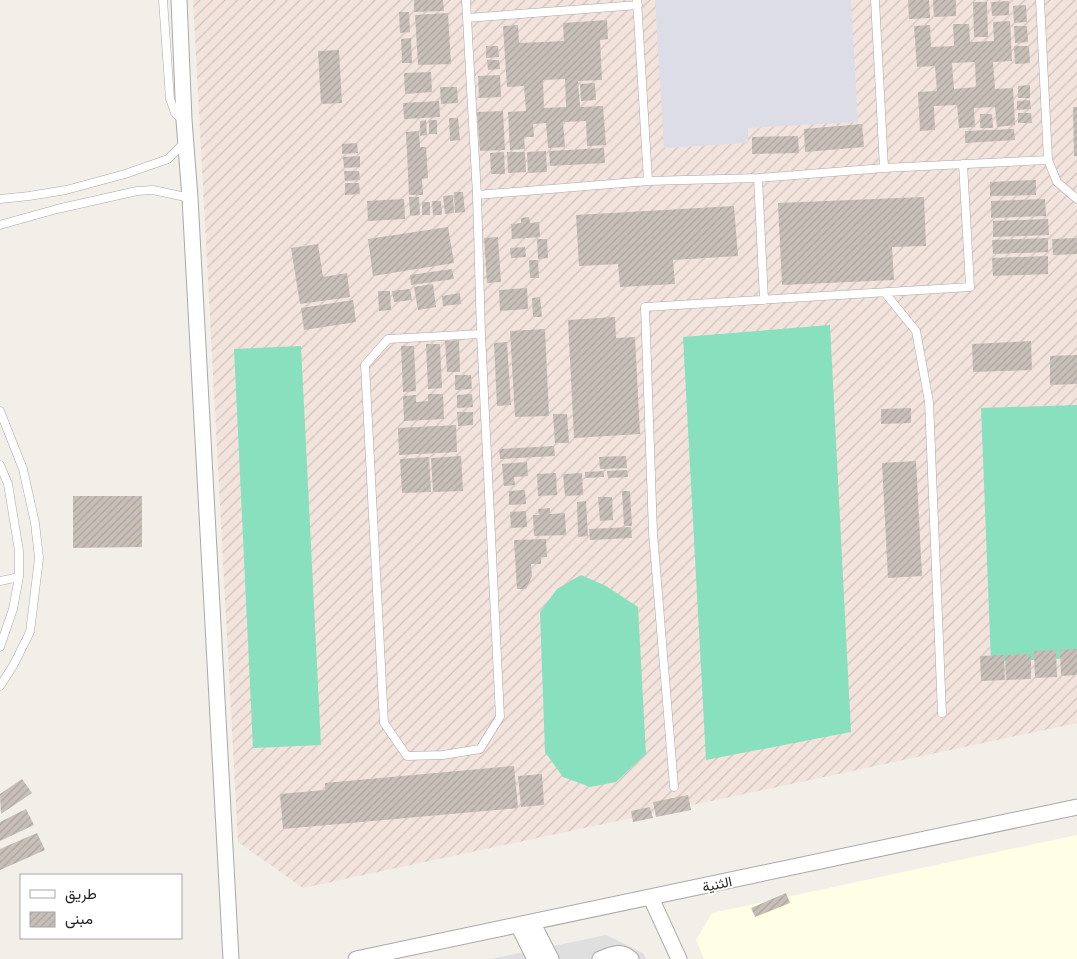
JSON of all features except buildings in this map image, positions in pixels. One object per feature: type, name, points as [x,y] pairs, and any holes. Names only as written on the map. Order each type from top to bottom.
[{"type":"street","points":[[179,0],[184,120],[190,198],[231,959]]},
{"type":"street","name":"الثنية","points":[[356,959],[394,955],[525,924],[1077,807]]},
{"type":"street","points":[[651,898],[679,959]]},
{"type":"street","points":[[525,924],[535,959]]},
{"type":"street","points":[[525,924],[551,959]]},
{"type":"street","points":[[600,959],[618,952],[625,954],[631,959]]},
{"type":"lane","points":[[163,0],[170,99],[175,113],[184,120]]},
{"type":"lane","points":[[466,0],[500,717],[480,749],[444,755],[406,756],[384,723],[365,365],[388,339],[481,334]]},
{"type":"lane","points":[[876,0],[884,168]]},
{"type":"lane","points":[[1040,0],[1048,160],[1058,182],[1077,199]]},
{"type":"lane","points":[[467,18],[638,3],[648,181]]},
{"type":"lane","points":[[0,199],[66,190],[125,174],[168,159],[186,142]]},
{"type":"lane","points":[[476,195],[648,181],[758,178],[884,168],[1048,160]]},
{"type":"lane","points":[[674,787],[654,542],[645,307],[970,287],[963,164]]},
{"type":"lane","points":[[758,178],[764,300]]},
{"type":"lane","points":[[0,226],[57,209],[137,191],[153,190],[190,198]]},
{"type":"lane","points":[[885,292],[916,331],[929,402],[942,713]]},
{"type":"lane","points":[[0,410],[23,469],[35,523],[39,558],[30,632],[13,666],[0,686]]},
{"type":"lane","points":[[0,465],[8,484],[19,551],[19,577],[13,609],[0,647]]},
{"type":"lane","points":[[0,581],[19,577]]},
{"type":"shaded area","points":[[193,0],[1077,0],[1077,723],[303,888],[238,842]]},
{"type":"shaded area","points":[[655,0],[851,0],[858,122],[748,128],[748,143],[664,148]]},
{"type":"shaded area","points":[[1077,835],[1077,959],[704,959],[696,940],[712,913]]},
{"type":"shaded area","points":[[606,935],[643,953],[646,959],[491,959]]},
{"type":"green space","points":[[830,325],[851,732],[706,760],[683,337]]},
{"type":"green space","points":[[301,346],[321,745],[253,748],[234,349]]},
{"type":"green space","points":[[1077,405],[1077,658],[991,662],[981,408]]},
{"type":"green space","points":[[581,575],[606,586],[638,607],[646,754],[616,782],[590,787],[563,777],[545,752],[540,612],[557,589]]}]
